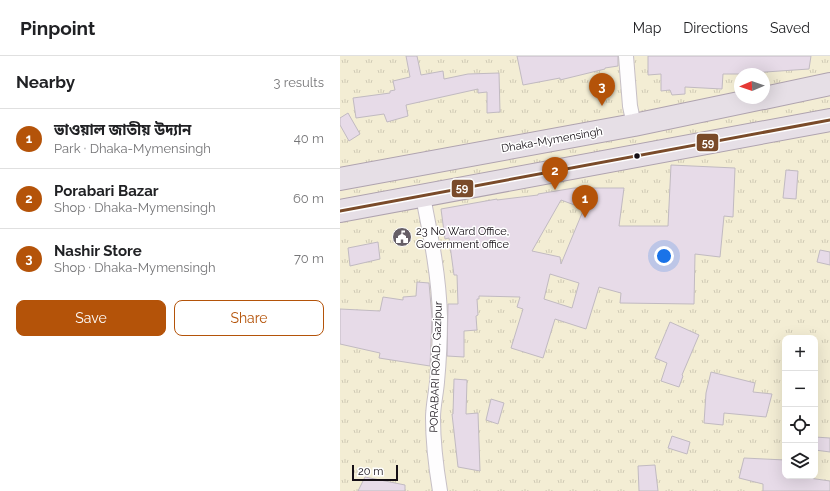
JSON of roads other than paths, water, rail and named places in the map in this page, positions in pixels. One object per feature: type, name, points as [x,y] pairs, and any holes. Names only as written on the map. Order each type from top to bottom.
[{"type":"highway","name":"Dhaka-Mymensingh","points":[[770,97],[830,84]]},
{"type":"highway","name":"Dhaka-Mymensingh","points":[[340,179],[634,126],[736,104]]},
{"type":"highway","points":[[340,211],[423,197],[830,120]]},
{"type":"street","points":[[626,56],[630,106],[634,126]]},
{"type":"street","name":"PORABARI ROAD, Gazipur","points":[[423,197],[432,241],[440,318],[433,416],[434,444],[440,491]]},
{"type":"place","name":"Nashir Store","points":[[602,106]]},
{"type":"place","name":"Porabari Bazar","points":[[555,190]]},
{"type":"place","name":"ভাওয়াল জাতীয় উদ্যান","points":[[585,218]]},
{"type":"place","name":"23 No Ward Office, Government office","points":[[402,237]]}]
